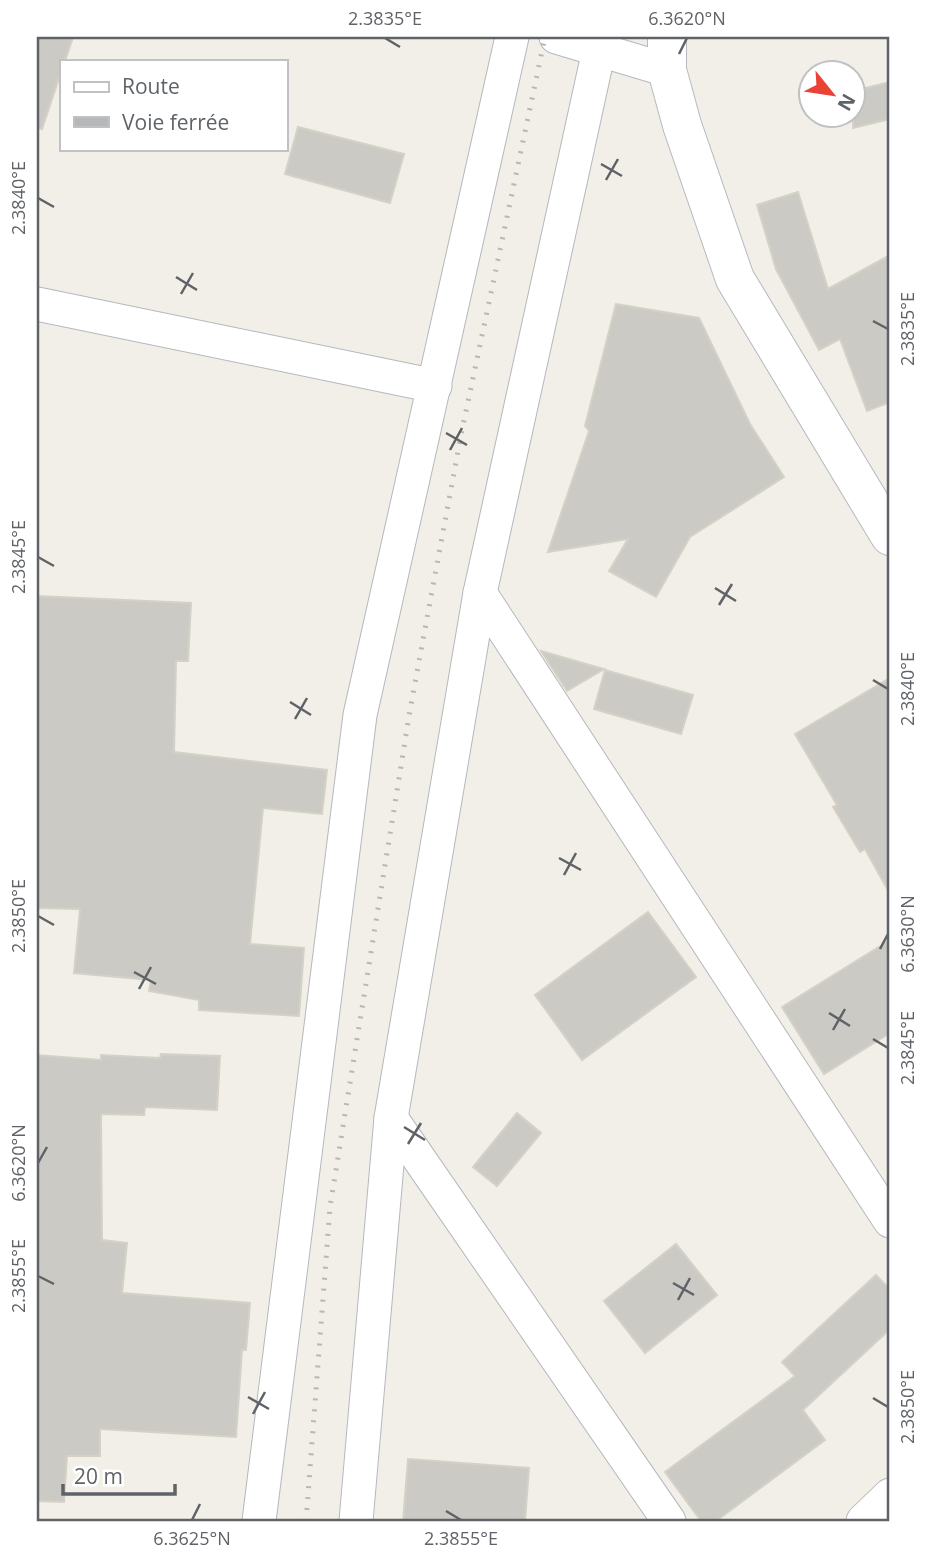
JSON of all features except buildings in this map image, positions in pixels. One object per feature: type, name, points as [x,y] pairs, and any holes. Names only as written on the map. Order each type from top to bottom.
[{"type":"main road","points":[[667,53],[704,194],[735,279],[890,537]]},
{"type":"street","points":[[259,1521],[360,715],[512,37]]},
{"type":"street","points":[[556,37],[599,50],[667,53]]},
{"type":"street","points":[[356,1521],[391,1118],[480,593],[599,50]]},
{"type":"street","points":[[37,304],[435,386]]},
{"type":"street","points":[[480,593],[890,1221]]},
{"type":"street","points":[[391,1118],[668,1521]]},
{"type":"street","points":[[863,1521],[890,1495]]},
{"type":"railway","points":[[306,1521],[330,1207],[410,710],[461,435],[545,37]]}]
